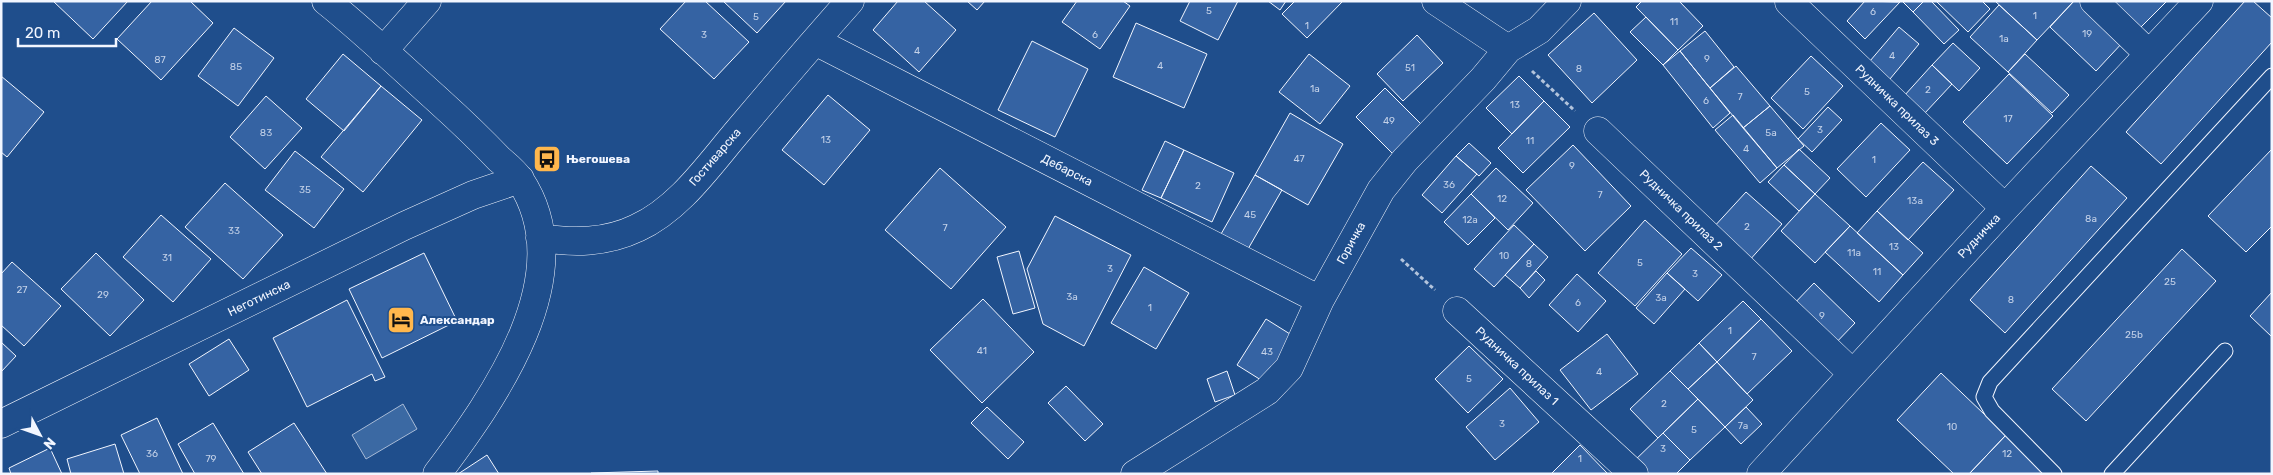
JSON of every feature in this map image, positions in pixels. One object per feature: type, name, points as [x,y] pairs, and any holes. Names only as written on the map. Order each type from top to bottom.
[{"type":"street","points":[[326,1],[471,130],[520,179],[536,216],[540,238],[541,275],[532,311],[506,370],[478,419],[437,474]]},
{"type":"street","points":[[384,51],[427,1]]},
{"type":"street","name":"Гостиварска","points":[[540,238],[566,242],[591,241],[616,236],[643,226],[664,212],[706,168],[850,1]]},
{"type":"street","points":[[1436,1],[1508,49]]},
{"type":"street","name":"Горичка","points":[[1135,474],[1274,385],[1289,368],[1320,300],[1381,190],[1405,160],[1483,79],[1508,49],[1539,30],[1567,1]]},
{"type":"street","points":[[2094,1],[2149,54]]},
{"type":"street","name":"Рудничка","points":[[1761,474],[1852,373],[2199,1]]},
{"type":"street","name":"Рудничка прилаз 3","points":[[1790,2],[2005,208]]},
{"type":"street","name":"Дебарска","points":[[814,41],[1320,300]]},
{"type":"street","name":"Рудничка прилаз 2","points":[[1598,131],[1852,373]]},
{"type":"street","name":"Неготинска","points":[[1,424],[404,226],[473,195],[520,179]]},
{"type":"street","name":"Рудничка прилаз 1","points":[[1457,311],[1634,474]]},
{"type":"lane","points":[[2054,474],[1992,411],[1984,398],[1990,382],[2272,76]]},
{"type":"lane","points":[[2112,474],[2225,351]]},
{"type":"path","points":[[1508,49],[1598,131]]},
{"type":"path","points":[[1401,259],[1457,311]]},
{"type":"water","points":[[403,404],[417,429],[366,459],[352,435]]},
{"type":"building","points":[[53,1],[128,1],[93,39]]},
{"type":"building","points":[[152,1],[190,1],[213,23],[161,80],[117,39]]},
{"type":"building","points":[[686,1],[705,1],[749,42],[714,79],[660,29]]},
{"type":"building","points":[[723,1],[786,1],[757,33]]},
{"type":"building","points":[[898,1],[924,1],[956,30],[919,72],[873,30]]},
{"type":"building","points":[[967,1],[985,1],[977,10]]},
{"type":"building","points":[[1077,1],[1123,1],[1130,6],[1100,49],[1062,22]]},
{"type":"building","points":[[1190,1],[1238,1],[1218,40],[1180,21]]},
{"type":"building","points":[[1268,1],[1286,1],[1280,10]]},
{"type":"building","points":[[1295,1],[1343,1],[1307,38],[1282,14]]},
{"type":"building","points":[[1642,1],[1679,1],[1703,26],[1678,50],[1636,7]]},
{"type":"building","points":[[1865,1],[1900,2],[1865,39],[1847,21]]},
{"type":"building","points":[[1902,1],[1924,1],[1913,12]]},
{"type":"building","points":[[1924,1],[1931,1],[1959,30],[1944,44],[1913,12]]},
{"type":"building","points":[[1936,1],[1982,1],[1990,9],[1968,32]]},
{"type":"building","points":[[1995,1],[2074,1],[2037,40]]},
{"type":"building","points":[[2074,1],[2082,1],[2124,41],[2096,71],[2050,27]]},
{"type":"building","points":[[2111,1],[2167,1],[2139,29]]},
{"type":"building","points":[[2245,1],[2253,1],[2272,18],[2272,42],[2161,164],[2126,132]]},
{"type":"building","points":[[1999,5],[2037,40],[2008,72],[1970,37]]},
{"type":"building","points":[[1594,13],[1637,60],[1592,103],[1548,55]]},
{"type":"building","points":[[1646,17],[1678,50],[1663,65],[1630,32]]},
{"type":"building","points":[[1136,23],[1207,54],[1184,108],[1113,77]]},
{"type":"building","points":[[1899,27],[1919,44],[1885,85],[1864,68]]},
{"type":"building","points":[[234,28],[274,58],[238,106],[198,76]]},
{"type":"building","points":[[1705,31],[1734,67],[1710,88],[1680,51]]},
{"type":"building","points":[[1417,35],[1443,63],[1403,101],[1377,74]]},
{"type":"building","points":[[1032,41],[1088,69],[1055,137],[998,110]]},
{"type":"building","points":[[1953,43],[1980,68],[1959,91],[1932,65]]},
{"type":"building","points":[[1680,51],[1730,113],[1713,128],[1663,65]]},
{"type":"building","points":[[343,54],[381,86],[344,131],[306,99]]},
{"type":"building","points":[[1309,54],[1350,86],[1320,124],[1279,92]]},
{"type":"building","points":[[2025,54],[2069,95],[2052,113],[2008,72]]},
{"type":"building","points":[[1811,56],[1843,86],[1803,129],[1771,98]]},
{"type":"building","points":[[1932,65],[1952,84],[1924,114],[1904,96]]},
{"type":"building","points":[[1736,66],[1770,106],[1743,128],[1710,88]]},
{"type":"building","points":[[2009,74],[2053,116],[2007,164],[1963,122]]},
{"type":"building","points":[[1,76],[44,112],[7,157],[1,152]]},
{"type":"building","points":[[1519,76],[1544,101],[1512,134],[1486,108]]},
{"type":"building","points":[[381,86],[422,120],[363,192],[321,157]]},
{"type":"building","points":[[1385,88],[1422,125],[1393,154],[1356,117]]},
{"type":"building","points":[[828,95],[870,130],[824,185],[782,150]]},
{"type":"building","points":[[266,96],[302,128],[265,169],[230,137]]},
{"type":"building","points":[[1544,101],[1570,127],[1523,173],[1498,148]]},
{"type":"building","points":[[1770,106],[1804,146],[1777,168],[1743,128]]},
{"type":"building","points":[[1828,107],[1842,120],[1812,152],[1798,139]]},
{"type":"building","points":[[1290,113],[1343,144],[1308,205],[1255,175]]},
{"type":"building","points":[[1733,115],[1777,168],[1760,183],[1715,130]]},
{"type":"building","points":[[1881,123],[1910,150],[1866,197],[1837,169]]},
{"type":"building","points":[[1165,141],[1184,150],[1161,198],[1142,190]]},
{"type":"building","points":[[1469,143],[1491,163],[1479,176],[1456,156]]},
{"type":"building","points":[[1573,145],[1631,206],[1585,251],[1526,190]]},
{"type":"building","points":[[1799,149],[1830,178],[1815,194],[1784,165]]},
{"type":"building","points":[[2272,149],[2272,226],[2246,252],[2208,216]]},
{"type":"building","points":[[1184,150],[1234,173],[1212,222],[1161,198]]},
{"type":"building","points":[[295,151],[344,189],[314,228],[265,190]]},
{"type":"building","points":[[1456,156],[1477,174],[1442,213],[1422,195]]},
{"type":"building","points":[[1923,162],[1954,190],[1908,240],[1877,211]]},
{"type":"building","points":[[1784,165],[1815,194],[1799,211],[1768,182]]},
{"type":"building","points":[[2091,166],[2127,198],[2005,333],[1970,300]]},
{"type":"building","points":[[940,168],[1006,227],[951,289],[885,230]]},
{"type":"building","points":[[1496,168],[1533,203],[1508,230],[1471,194]]},
{"type":"building","points":[[1255,175],[1282,190],[1244,256],[1217,241]]},
{"type":"building","points":[[225,183],[283,235],[243,279],[185,227]]},
{"type":"building","points":[[1746,192],[1782,224],[1748,262],[1712,229]]},
{"type":"building","points":[[1471,194],[1495,218],[1468,245],[1444,222]]},
{"type":"building","points":[[1815,194],[1850,226],[1815,263],[1781,231]]},
{"type":"building","points":[[1877,211],[1923,253],[1903,275],[1857,233]]},
{"type":"building","points":[[161,215],[211,259],[173,302],[123,257]]},
{"type":"building","points":[[1055,216],[1131,255],[1084,346],[1043,324],[1027,269]]},
{"type":"building","points":[[1645,220],[1682,254],[1635,306],[1598,273]]},
{"type":"building","points":[[1514,225],[1534,244],[1494,287],[1474,269]]},
{"type":"building","points":[[1850,226],[1903,275],[1879,302],[1825,252]]},
{"type":"building","points":[[1534,244],[1548,257],[1520,288],[1505,275]]},
{"type":"building","points":[[1691,248],[1722,275],[1698,301],[1667,273]]},
{"type":"building","points":[[2182,249],[2216,281],[2086,421],[2052,389]]},
{"type":"building","points":[[1019,251],[1035,308],[1013,314],[997,257]]},
{"type":"building","points":[[96,253],[144,300],[110,336],[61,289]]},
{"type":"building","points":[[424,253],[457,321],[382,358],[349,289]]},
{"type":"building","points":[[12,262],[61,306],[24,346],[1,325],[1,274]]},
{"type":"building","points":[[1144,267],[1189,293],[1156,349],[1111,323]]},
{"type":"building","points":[[1536,271],[1545,280],[1529,298],[1520,288]]},
{"type":"building","points":[[1667,273],[1685,289],[1654,324],[1636,308]]},
{"type":"building","points":[[1577,274],[1606,301],[1578,332],[1549,305]]},
{"type":"building","points":[[1814,283],[1855,323],[1830,349],[1789,309]]},
{"type":"building","points":[[2272,292],[2272,337],[2250,316]]},
{"type":"building","points":[[983,299],[1034,352],[982,403],[930,350]]},
{"type":"building","points":[[347,300],[385,377],[375,381],[372,374],[307,407],[273,338]]},
{"type":"building","points":[[1743,301],[1761,319],[1717,362],[1699,343]]},
{"type":"building","points":[[1266,319],[1298,339],[1269,385],[1237,365]]},
{"type":"building","points":[[1761,319],[1792,351],[1747,394],[1717,362]]},
{"type":"building","points":[[1607,334],[1638,374],[1591,410],[1560,370]]},
{"type":"building","points":[[229,339],[249,370],[209,396],[189,364]]},
{"type":"building","points":[[1,342],[16,356],[1,372]]},
{"type":"building","points":[[1699,343],[1717,362],[1688,389],[1670,371]]},
{"type":"building","points":[[1469,346],[1503,379],[1468,413],[1435,379]]},
{"type":"building","points":[[1717,362],[1753,400],[1725,427],[1688,389]]},
{"type":"building","points":[[1227,371],[1235,395],[1215,402],[1207,379]]},
{"type":"building","points":[[1670,371],[1698,399],[1658,438],[1630,409]]},
{"type":"building","points":[[1941,373],[2006,435],[1969,474],[1954,474],[1897,420]]},
{"type":"building","points":[[1066,386],[1103,424],[1085,441],[1048,403]]},
{"type":"building","points":[[1510,388],[1539,422],[1495,460],[1466,427]]},
{"type":"building","points":[[1698,399],[1725,427],[1690,460],[1663,433]]},
{"type":"building","points":[[987,407],[1024,442],[1008,459],[971,423]]},
{"type":"building","points":[[1746,407],[1762,424],[1741,444],[1725,427]]},
{"type":"building","points":[[157,418],[183,474],[140,474],[121,435]]},
{"type":"building","points":[[213,423],[244,474],[195,474],[178,444]]},
{"type":"building","points":[[294,423],[327,474],[262,474],[248,452]]},
{"type":"building","points":[[1663,433],[1690,460],[1676,474],[1640,474],[1631,464]]},
{"type":"building","points":[[2006,435],[2048,474],[1969,474]]},
{"type":"building","points":[[115,444],[124,474],[71,474],[67,459]]},
{"type":"building","points":[[1580,445],[1608,474],[1551,474]]},
{"type":"building","points":[[50,448],[62,474],[11,474],[9,468]]},
{"type":"building","points":[[487,455],[499,474],[458,474]]},
{"type":"building","points":[[658,471],[658,474],[591,474],[591,473]]},
{"type":"place","name":"Његошева","points":[[547,159]]},
{"type":"place","name":"Александар","points":[[401,320]]}]
